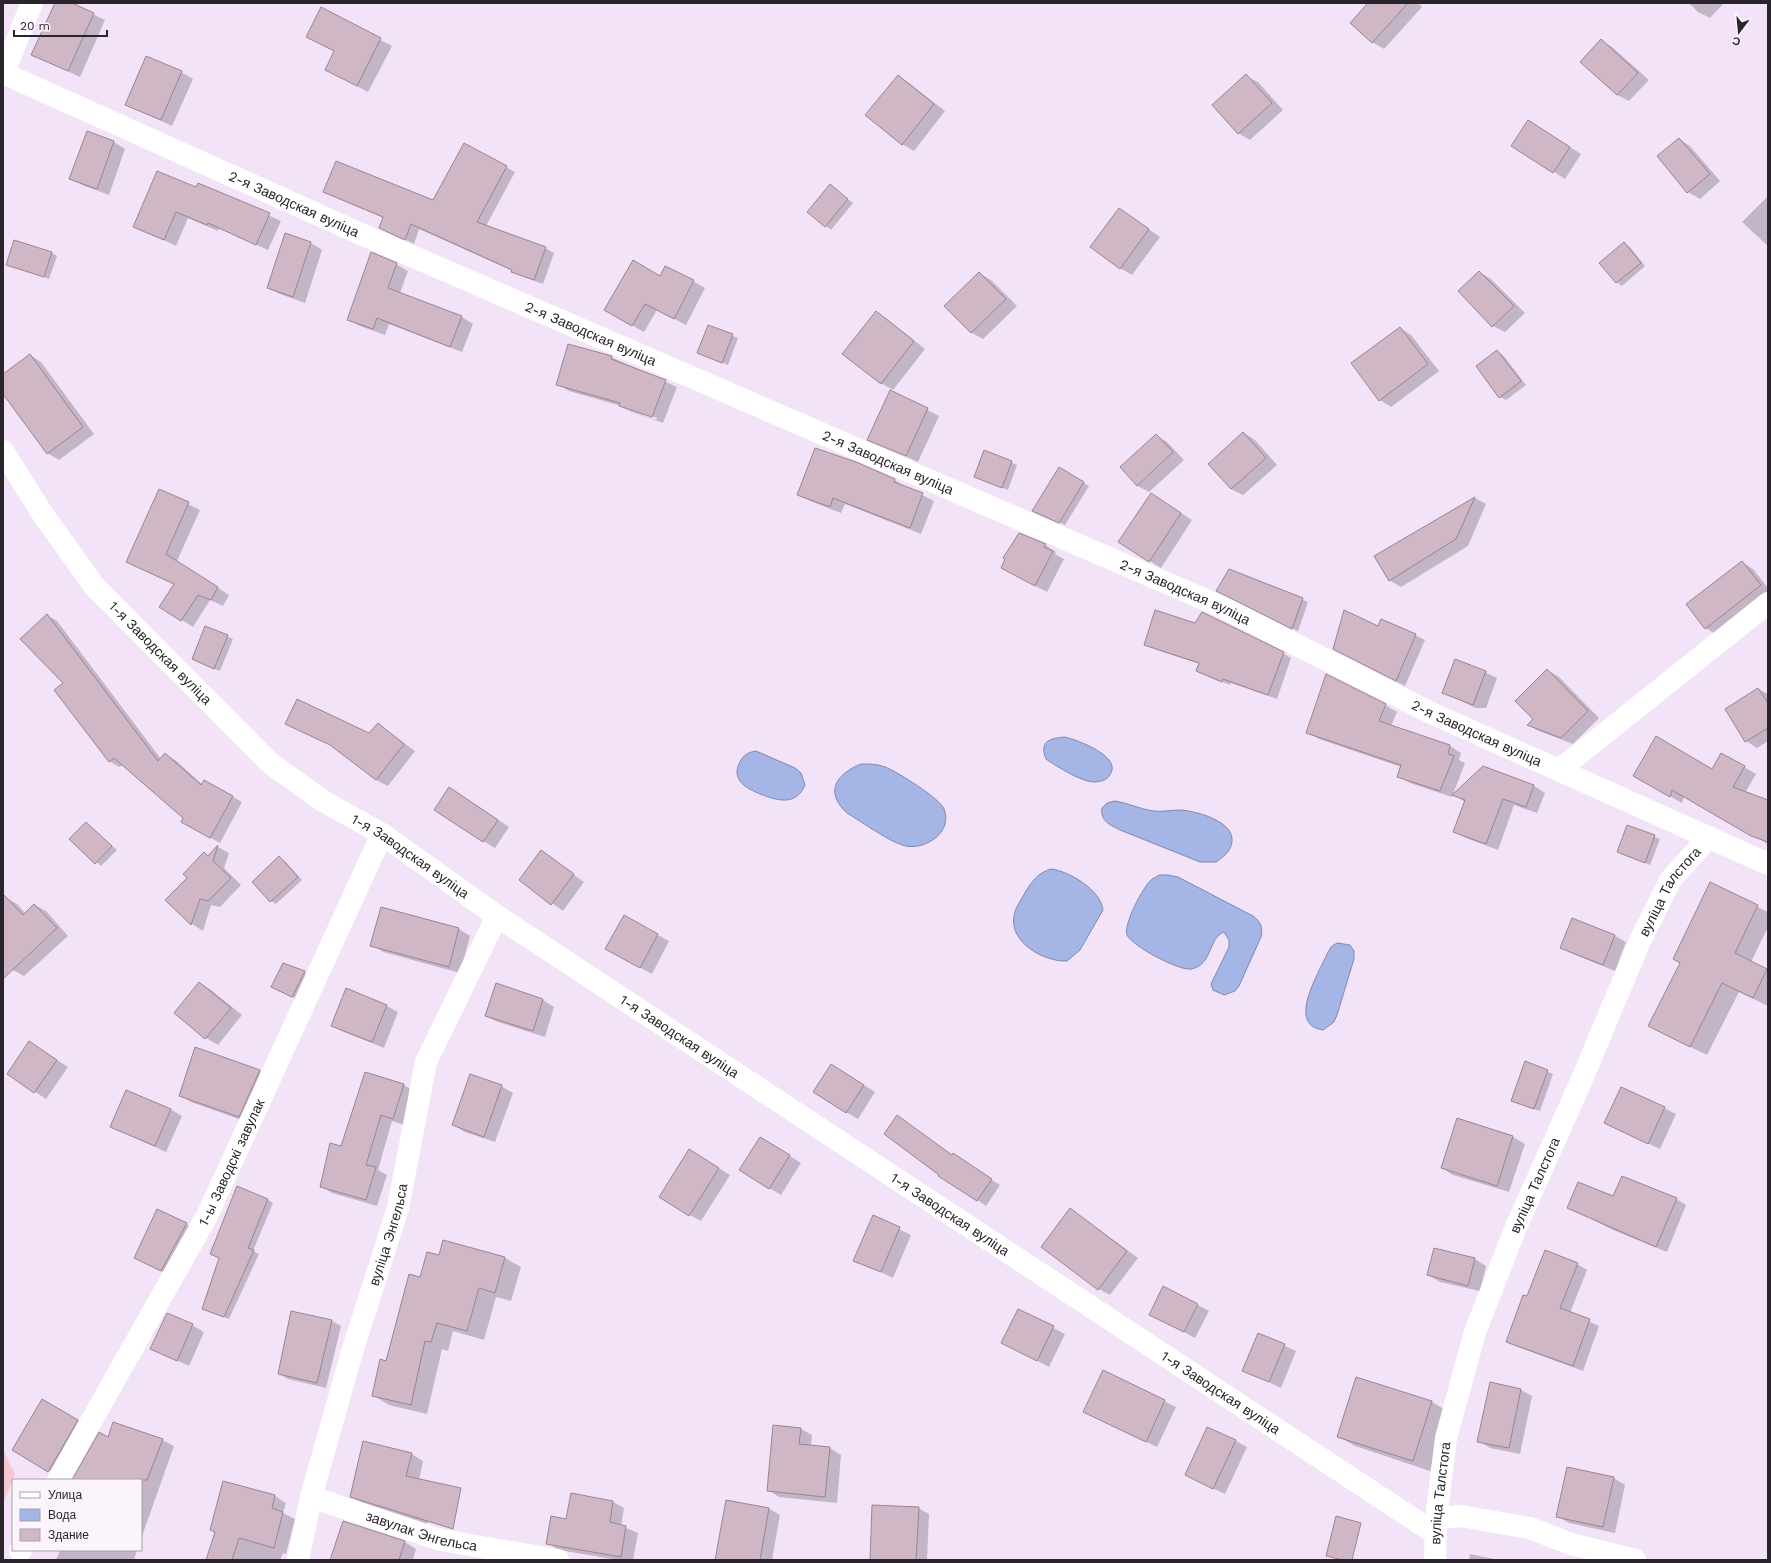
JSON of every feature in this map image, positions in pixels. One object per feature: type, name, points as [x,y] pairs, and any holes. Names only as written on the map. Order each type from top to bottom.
[{"type":"street","points":[[3,74],[32,3]]},
{"type":"street","name":"2-я Заводская вуліца","points":[[3,74],[361,234],[1222,607],[1429,712],[1768,864]]},
{"type":"street","name":"1-я Заводская вуліца","points":[[3,451],[42,513],[96,587],[206,700],[270,763],[323,801],[382,834],[496,916],[1436,1527]]},
{"type":"street","points":[[1559,770],[1768,603]]},
{"type":"street","name":"1-ы Заводскі завулак","points":[[59,1479],[207,1216],[382,834]]},
{"type":"street","name":"вуліца Талстога","points":[[1435,1560],[1436,1527],[1446,1438],[1475,1332],[1516,1227],[1579,1086],[1640,941],[1672,879],[1709,837]]},
{"type":"street","name":"вуліца Энгельса","points":[[298,1560],[311,1497],[352,1352],[398,1208],[426,1062],[496,916]]},
{"type":"street","name":"завулак Энгельса","points":[[311,1497],[442,1540],[558,1560]]},
{"type":"street","points":[[1436,1527],[1460,1516],[1530,1528],[1571,1544],[1635,1560]]},
{"type":"shaded area","points":[[3,1450],[15,1474],[3,1504]]},
{"type":"water","points":[[1065,737],[1098,750],[1105,756],[1111,762],[1112,769],[1108,778],[1093,782],[1088,781],[1068,773],[1046,759],[1044,749],[1047,742],[1054,738]]},
{"type":"water","points":[[756,751],[795,768],[801,773],[805,785],[797,796],[792,799],[780,800],[754,792],[742,783],[738,778],[737,773],[740,763],[746,755]]},
{"type":"water","points":[[861,764],[879,765],[891,770],[908,779],[941,804],[946,817],[945,825],[936,838],[922,845],[914,847],[906,846],[885,837],[847,813],[836,798],[836,784],[845,773]]},
{"type":"water","points":[[1115,801],[1153,811],[1181,810],[1195,812],[1219,821],[1230,832],[1232,842],[1230,849],[1216,862],[1200,862],[1120,830],[1106,822],[1102,812],[1102,808],[1107,803]]},
{"type":"water","points":[[1051,869],[1066,873],[1083,883],[1097,895],[1103,910],[1080,950],[1067,961],[1049,958],[1030,949],[1017,935],[1014,926],[1016,909],[1029,887],[1039,875]]},
{"type":"water","points":[[1159,875],[1178,877],[1253,916],[1260,923],[1262,930],[1261,937],[1239,986],[1235,991],[1224,995],[1213,990],[1211,984],[1229,947],[1229,940],[1224,932],[1215,940],[1203,962],[1198,967],[1191,969],[1185,969],[1156,957],[1137,945],[1127,935],[1128,923],[1139,898],[1151,880]]},
{"type":"water","points":[[1337,943],[1350,945],[1354,951],[1354,959],[1334,1022],[1323,1030],[1312,1026],[1307,1019],[1306,1009],[1312,985],[1331,947]]},
{"type":"building","points":[[55,3],[72,3],[94,13],[68,71],[31,55]]},
{"type":"building","points":[[1368,3],[1408,3],[1372,43],[1350,23]]},
{"type":"building","points":[[321,7],[381,38],[357,86],[325,70],[334,51],[306,37]]},
{"type":"building","points":[[1601,39],[1638,73],[1617,95],[1580,62]]},
{"type":"building","points":[[146,56],[182,71],[161,120],[125,105]]},
{"type":"building","points":[[1246,74],[1272,103],[1238,134],[1212,105]]},
{"type":"building","points":[[898,75],[934,104],[902,145],[865,115]]},
{"type":"building","points":[[1528,120],[1570,147],[1553,173],[1511,146]]},
{"type":"building","points":[[87,131],[114,141],[97,189],[69,179]]},
{"type":"building","points":[[1679,138],[1710,174],[1687,193],[1657,156]]},
{"type":"building","points":[[464,143],[507,166],[477,222],[546,247],[534,280],[511,272],[512,270],[411,224],[405,240],[379,228],[383,217],[323,192],[336,161],[433,200]]},
{"type":"building","points":[[157,171],[196,187],[198,183],[270,213],[256,245],[208,223],[207,225],[176,212],[164,240],[133,227]]},
{"type":"building","points":[[830,184],[848,199],[825,227],[807,212]]},
{"type":"building","points":[[1119,208],[1149,229],[1120,269],[1090,247]]},
{"type":"building","points":[[285,233],[311,242],[293,297],[267,288]]},
{"type":"building","points":[[14,240],[52,252],[44,277],[6,265]]},
{"type":"building","points":[[1624,242],[1641,263],[1616,283],[1599,263]]},
{"type":"building","points":[[371,252],[397,263],[388,288],[462,316],[450,347],[377,318],[373,329],[347,320]]},
{"type":"building","points":[[633,260],[660,276],[665,266],[694,280],[674,319],[645,304],[632,326],[604,310]]},
{"type":"building","points":[[1479,271],[1514,306],[1492,327],[1458,291]]},
{"type":"building","points":[[979,272],[1006,299],[971,333],[944,306]]},
{"type":"building","points":[[876,311],[914,341],[881,384],[842,354]]},
{"type":"building","points":[[708,325],[733,334],[722,363],[697,353]]},
{"type":"building","points":[[1400,327],[1428,364],[1379,401],[1351,363]]},
{"type":"building","points":[[568,344],[612,356],[611,359],[666,380],[652,417],[619,406],[620,403],[556,385]]},
{"type":"building","points":[[1497,350],[1521,381],[1499,398],[1476,366]]},
{"type":"building","points":[[30,354],[83,427],[47,454],[3,394],[3,374]]},
{"type":"building","points":[[890,390],[928,408],[906,456],[867,440]]},
{"type":"building","points":[[1243,432],[1266,458],[1231,489],[1208,464]]},
{"type":"building","points":[[1156,434],[1173,452],[1137,486],[1120,467]]},
{"type":"building","points":[[815,448],[856,462],[895,479],[894,482],[923,493],[910,528],[833,498],[830,507],[797,495]]},
{"type":"building","points":[[984,450],[1012,461],[1002,488],[974,477]]},
{"type":"building","points":[[1059,467],[1084,482],[1059,523],[1032,511]]},
{"type":"building","points":[[159,489],[189,502],[166,554],[218,587],[211,600],[198,595],[181,621],[159,607],[174,584],[126,562]]},
{"type":"building","points":[[1151,493],[1181,513],[1149,562],[1118,542]]},
{"type":"building","points":[[1475,497],[1456,539],[1389,581],[1374,556]]},
{"type":"building","points":[[1019,533],[1046,544],[1044,547],[1053,551],[1035,586],[1001,568],[1005,559],[1003,558]]},
{"type":"building","points":[[1742,561],[1761,585],[1705,629],[1686,604]]},
{"type":"building","points":[[1229,569],[1303,598],[1292,629],[1216,591]]},
{"type":"building","points":[[1155,610],[1195,623],[1202,612],[1284,652],[1268,695],[1223,679],[1222,682],[1196,671],[1199,663],[1144,645]]},
{"type":"building","points":[[1344,610],[1378,626],[1381,619],[1416,634],[1396,681],[1333,649]]},
{"type":"building","points":[[47,614],[158,761],[165,753],[201,785],[204,780],[233,796],[210,838],[181,822],[183,818],[114,758],[109,762],[54,690],[63,683],[20,639]]},
{"type":"building","points":[[205,626],[228,635],[214,669],[192,659]]},
{"type":"building","points":[[1455,659],[1486,671],[1473,705],[1442,693]]},
{"type":"building","points":[[1547,669],[1588,711],[1561,738],[1527,725],[1533,719],[1515,701]]},
{"type":"building","points":[[1326,674],[1386,704],[1379,721],[1450,745],[1448,754],[1454,756],[1440,791],[1397,777],[1401,765],[1306,733]]},
{"type":"building","points":[[1758,688],[1768,703],[1768,728],[1745,742],[1725,709]]},
{"type":"building","points":[[297,699],[369,733],[378,723],[404,744],[376,780],[330,745],[285,724]]},
{"type":"building","points":[[1656,736],[1712,769],[1721,753],[1745,766],[1733,787],[1768,800],[1768,842],[1751,836],[1672,790],[1670,797],[1633,776]]},
{"type":"building","points":[[1483,766],[1534,785],[1526,807],[1503,799],[1486,844],[1453,832],[1465,800],[1452,795]]},
{"type":"building","points":[[449,787],[498,820],[483,842],[434,810]]},
{"type":"building","points":[[86,822],[112,846],[95,864],[69,839]]},
{"type":"building","points":[[1627,825],[1655,835],[1645,863],[1617,852]]},
{"type":"building","points":[[218,845],[213,861],[231,878],[208,901],[200,899],[191,925],[165,900],[187,878],[183,874],[204,852],[208,856]]},
{"type":"building","points":[[541,850],[574,874],[551,905],[519,880]]},
{"type":"building","points":[[279,856],[298,877],[270,902],[252,882]]},
{"type":"building","points":[[1710,882],[1758,905],[1735,953],[1767,969],[1753,998],[1722,983],[1690,1047],[1648,1026],[1680,963],[1673,959]]},
{"type":"building","points":[[3,894],[23,915],[34,904],[57,928],[3,979]]},
{"type":"building","points":[[381,907],[459,928],[449,967],[370,946]]},
{"type":"building","points":[[624,915],[658,934],[640,968],[605,949]]},
{"type":"building","points":[[1572,918],[1615,935],[1603,965],[1560,948]]},
{"type":"building","points":[[283,963],[305,971],[292,997],[271,987]]},
{"type":"building","points":[[199,982],[231,1008],[205,1039],[174,1013]]},
{"type":"building","points":[[496,983],[543,999],[533,1031],[485,1016]]},
{"type":"building","points":[[346,988],[387,1005],[372,1042],[331,1026]]},
{"type":"building","points":[[29,1041],[57,1060],[34,1093],[7,1074]]},
{"type":"building","points":[[195,1047],[260,1070],[239,1117],[179,1096]]},
{"type":"building","points":[[1525,1061],[1548,1070],[1534,1109],[1511,1101]]},
{"type":"building","points":[[831,1064],[864,1085],[846,1113],[813,1092]]},
{"type":"building","points":[[365,1072],[404,1084],[393,1119],[381,1115],[366,1165],[376,1167],[366,1200],[320,1187],[330,1143],[341,1146]]},
{"type":"building","points":[[470,1074],[502,1085],[484,1137],[452,1125]]},
{"type":"building","points":[[1621,1087],[1665,1107],[1648,1144],[1604,1123]]},
{"type":"building","points":[[126,1090],[171,1109],[155,1146],[110,1127]]},
{"type":"building","points":[[897,1115],[952,1155],[953,1153],[992,1179],[977,1201],[938,1176],[939,1175],[884,1134]]},
{"type":"building","points":[[1457,1118],[1513,1136],[1497,1186],[1441,1168]]},
{"type":"building","points":[[760,1137],[790,1155],[769,1189],[739,1170]]},
{"type":"building","points":[[689,1149],[719,1168],[689,1216],[659,1197]]},
{"type":"building","points":[[1622,1176],[1677,1198],[1656,1247],[1567,1208],[1578,1182],[1613,1196]]},
{"type":"building","points":[[237,1186],[268,1199],[248,1248],[254,1250],[224,1317],[202,1309],[219,1258],[210,1254]]},
{"type":"building","points":[[1070,1208],[1127,1251],[1098,1290],[1041,1247]]},
{"type":"building","points":[[157,1209],[187,1223],[161,1271],[134,1258]]},
{"type":"building","points":[[873,1215],[900,1227],[881,1272],[853,1261]]},
{"type":"building","points":[[443,1240],[505,1257],[495,1293],[479,1288],[467,1331],[437,1323],[431,1342],[425,1341],[411,1405],[372,1396],[380,1359],[386,1361],[409,1274],[420,1277],[427,1252],[439,1255]]},
{"type":"building","points":[[1434,1248],[1475,1258],[1468,1286],[1427,1275]]},
{"type":"building","points":[[1545,1250],[1578,1263],[1560,1308],[1590,1319],[1573,1366],[1506,1342],[1523,1295],[1527,1296]]},
{"type":"building","points":[[1163,1286],[1198,1304],[1184,1332],[1149,1315]]},
{"type":"building","points":[[1018,1309],[1054,1326],[1037,1361],[1001,1343]]},
{"type":"building","points":[[291,1311],[332,1320],[317,1383],[278,1374]]},
{"type":"building","points":[[167,1313],[193,1324],[177,1361],[150,1349]]},
{"type":"building","points":[[1258,1333],[1285,1344],[1269,1382],[1242,1371]]},
{"type":"building","points":[[1103,1370],[1165,1400],[1146,1442],[1083,1412]]},
{"type":"building","points":[[1356,1377],[1432,1401],[1413,1461],[1337,1437]]},
{"type":"building","points":[[1490,1382],[1521,1389],[1509,1448],[1477,1442]]},
{"type":"building","points":[[42,1399],[78,1420],[48,1472],[12,1450]]},
{"type":"building","points":[[113,1422],[163,1439],[147,1480],[73,1479],[99,1432],[108,1437]]},
{"type":"building","points":[[773,1425],[801,1428],[799,1444],[830,1447],[825,1497],[767,1491]]},
{"type":"building","points":[[1207,1427],[1236,1440],[1213,1489],[1185,1475]]},
{"type":"building","points":[[363,1441],[412,1453],[406,1476],[461,1488],[453,1529],[350,1497]]},
{"type":"building","points":[[1567,1467],[1614,1477],[1603,1527],[1556,1517]]},
{"type":"building","points":[[223,1481],[275,1495],[272,1508],[283,1512],[274,1548],[239,1538],[232,1560],[206,1560],[215,1532],[210,1530]]},
{"type":"building","points":[[571,1493],[613,1501],[610,1522],[626,1526],[621,1557],[546,1544],[551,1516],[566,1519]]},
{"type":"building","points":[[726,1500],[769,1508],[760,1560],[715,1560]]},
{"type":"building","points":[[872,1505],[919,1507],[916,1560],[870,1560]]},
{"type":"building","points":[[1336,1516],[1361,1523],[1352,1560],[1343,1560],[1326,1556]]},
{"type":"building","points":[[343,1521],[405,1541],[399,1560],[330,1560]]}]
